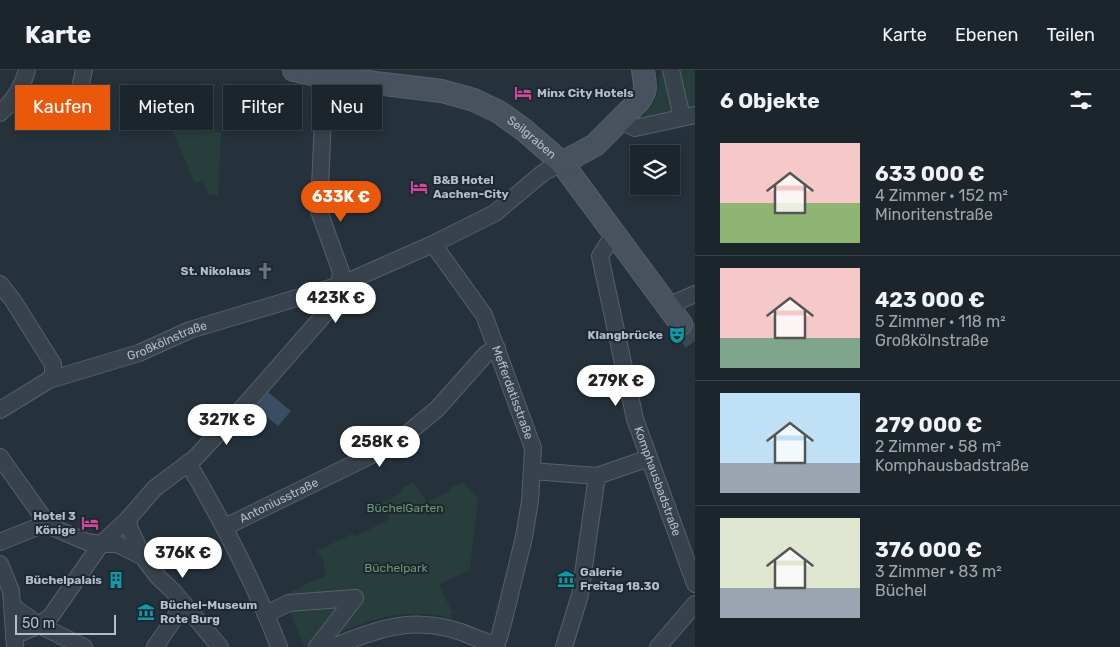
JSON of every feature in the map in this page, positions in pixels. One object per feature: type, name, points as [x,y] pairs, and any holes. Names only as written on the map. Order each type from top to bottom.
[{"type":"street","points":[[0,113],[17,95],[27,70]]},
{"type":"street","points":[[81,85],[84,70]]},
{"type":"street","name":"Seilgraben","points":[[294,70],[442,91],[474,100],[499,112],[524,130],[562,163]]},
{"type":"street","points":[[644,70],[646,89],[644,94],[621,121],[595,145],[562,163],[674,315],[695,294]]},
{"type":"street","points":[[621,121],[635,128],[688,116],[671,70]]},
{"type":"street","points":[[9,643],[51,616],[101,544],[128,519],[155,488],[188,463],[244,406],[337,300],[341,272],[319,211],[325,74]]},
{"type":"street","name":"Großkölnstraße","points":[[0,410],[50,380],[139,353],[190,330],[340,285],[433,244],[495,213],[544,172],[562,163]]},
{"type":"street","name":"Komphausbadstraße","points":[[614,234],[600,256],[635,419],[695,584]]},
{"type":"street","name":"Mefferdatisstraße","points":[[433,244],[484,315],[533,448],[528,518],[496,646]]},
{"type":"street","points":[[0,284],[12,299],[53,364],[53,375],[50,380]]},
{"type":"street","name":"Antoniusstraße","points":[[225,527],[396,443],[437,409],[486,354],[497,348]]},
{"type":"street","points":[[0,457],[49,525],[87,542],[118,544],[143,557]]},
{"type":"street","points":[[532,471],[597,476],[649,458]]},
{"type":"street","points":[[188,463],[225,527],[266,614],[279,647]]},
{"type":"street","points":[[564,647],[580,595],[597,476]]},
{"type":"street","points":[[128,519],[130,529],[143,557],[220,647]]},
{"type":"street","points":[[0,542],[49,525]]},
{"type":"street","points":[[0,564],[11,591],[12,606],[9,643]]},
{"type":"street","points":[[266,614],[289,603],[355,598],[317,647]]},
{"type":"street","points":[[156,647],[184,604]]},
{"type":"street","points":[[658,647],[695,604]]},
{"type":"street","points":[[12,606],[68,643],[84,647]]},
{"type":"street","points":[[333,647],[398,625],[421,624],[463,632],[496,646]]},
{"type":"green space","points":[[695,70],[695,109],[646,120],[644,115],[654,102],[658,92],[659,76],[663,72]]},
{"type":"green space","points":[[172,130],[221,133],[218,195],[209,195],[203,181],[195,183]]},
{"type":"green space","name":"Büchelpark","points":[[413,482],[427,503],[450,490],[449,488],[463,482],[478,498],[470,570],[439,585],[453,611],[450,618],[429,614],[392,616],[358,625],[304,646],[288,608],[275,614],[269,603],[326,576],[323,560],[317,551],[354,533],[356,536],[390,519],[382,503],[401,493],[400,490]]},
{"type":"water","points":[[268,392],[291,411],[278,426],[255,407]]},
{"type":"tunnel","points":[[681,324],[695,342]]},
{"type":"place","name":"Minx City Hotels","points":[[523,93]]},
{"type":"place","name":"B&B Hotel Aachen-City","points":[[419,187]]},
{"type":"place","name":"St. Nikolaus","points":[[265,271]]},
{"type":"place","name":"Klangbrücke","points":[[677,335]]},
{"type":"place","name":"Hotel 3 Könige","points":[[90,523]]},
{"type":"place","name":"Galerie Freitag 18.30","points":[[566,579]]},
{"type":"place","name":"Büchelpalais","points":[[116,580]]},
{"type":"place","name":"Büchel-Museum Rote Burg","points":[[146,612]]},
{"type":"park label","name":"BüchelGarten","points":[[405,508]]}]
